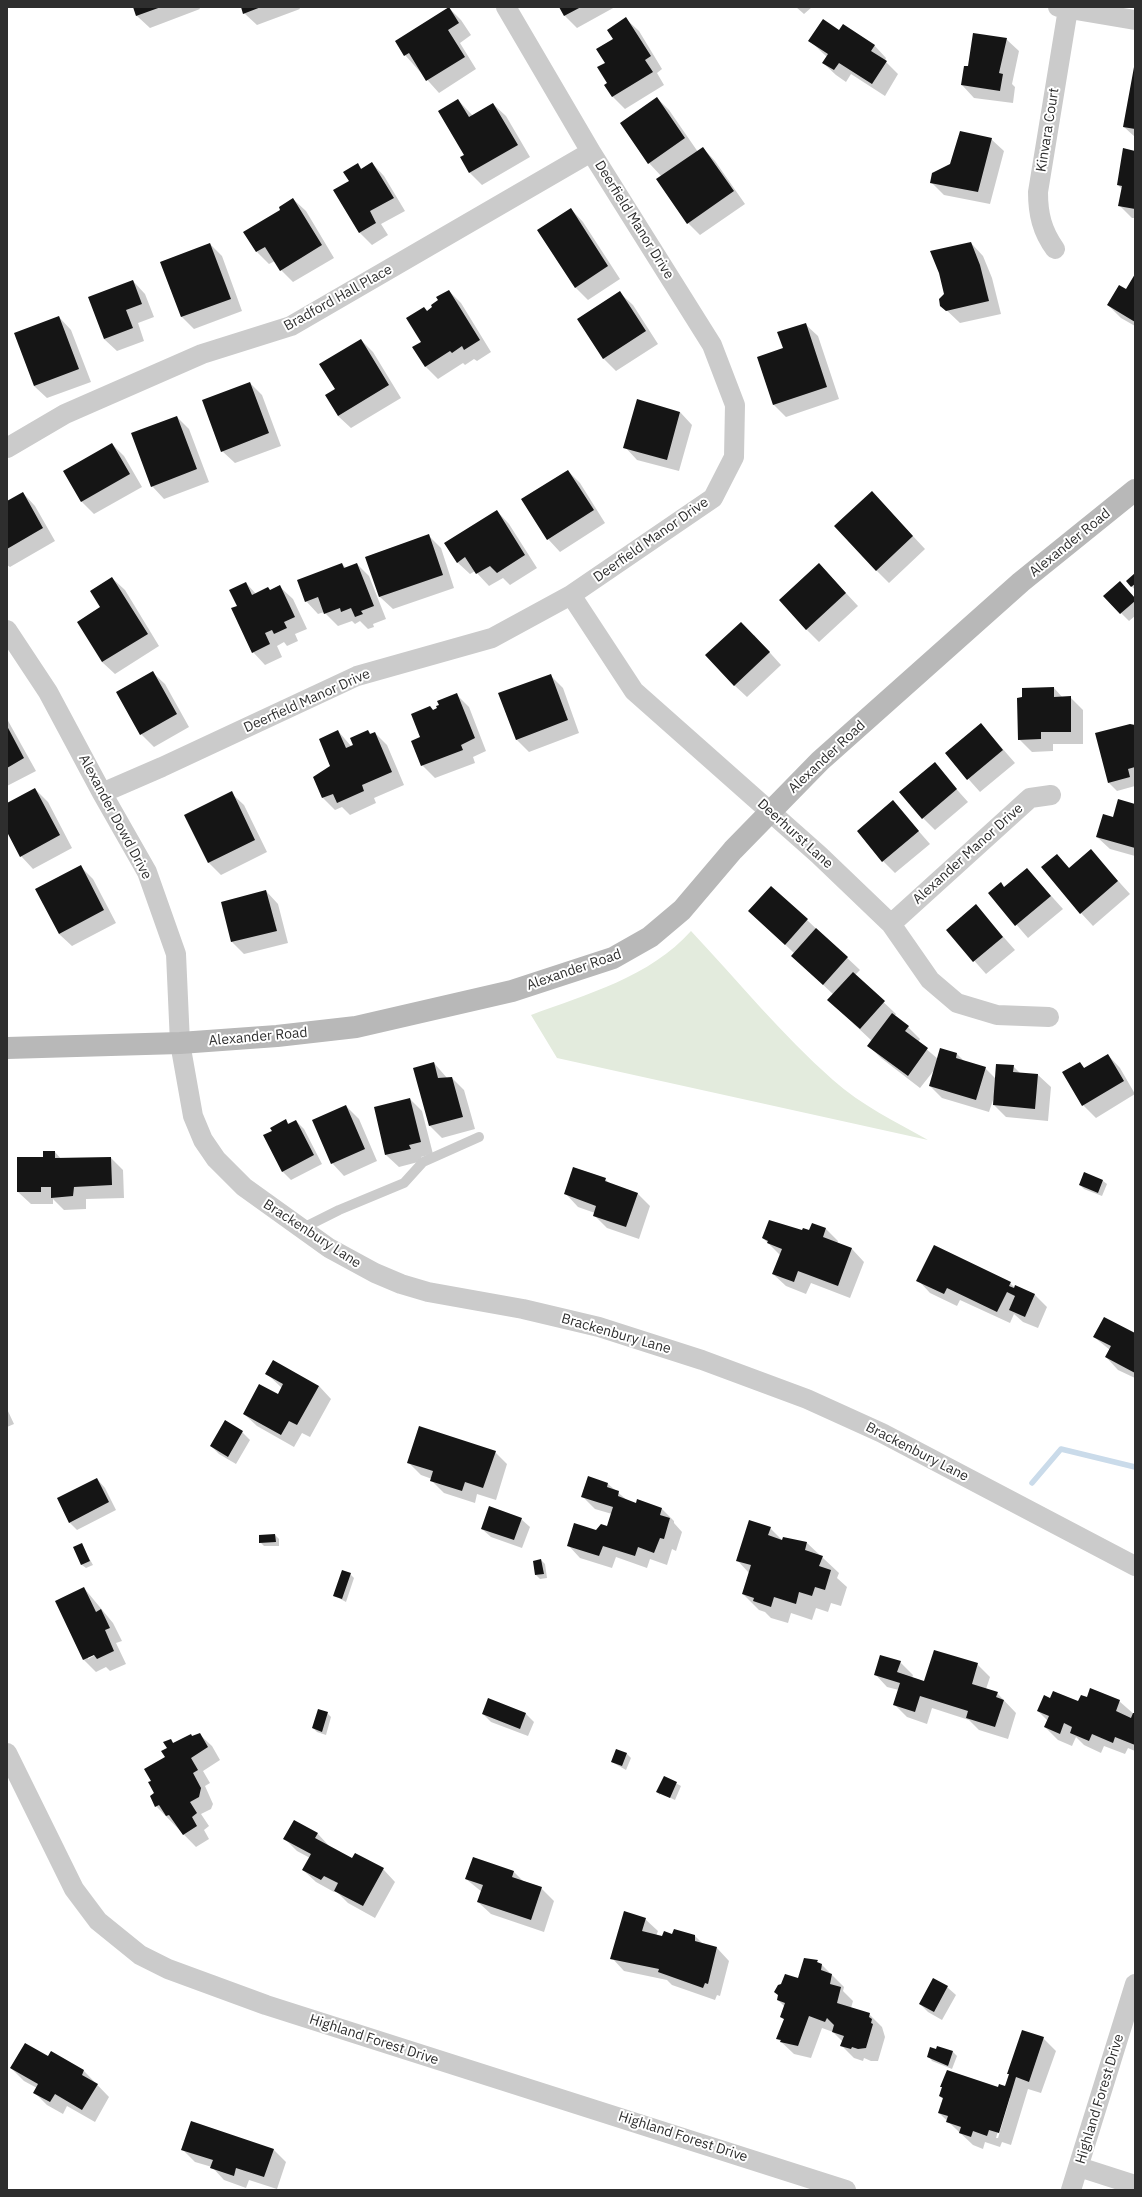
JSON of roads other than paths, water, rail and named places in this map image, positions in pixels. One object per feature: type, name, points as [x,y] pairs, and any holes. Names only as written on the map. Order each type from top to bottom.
[{"type":"street","name":"Deerfield Manor Drive","points":[[102,793],[162,767],[357,676],[492,638],[571,595],[713,498],[734,457],[735,405],[712,345],[591,152],[506,7]]},
{"type":"street","points":[[1063,8],[1135,20]]},
{"type":"street","name":"Kinvara Court","points":[[1054,249],[1044,232],[1038,213],[1038,192],[1063,8]]},
{"type":"street","name":"Bradford Hall Place","points":[[7,448],[65,414],[202,354],[291,326],[591,152]]},
{"type":"street","name":"Alexander Road","points":[[7,1048],[180,1043],[277,1036],[356,1027],[512,991],[613,958],[650,937],[682,910],[770,812],[820,761],[1021,582],[1135,490]]},
{"type":"street","name":"Deerhurst Lane","points":[[571,595],[634,690],[819,855],[891,924],[930,980],[956,1003],[997,1015],[1049,1017]]},
{"type":"street","name":"Alexander Dowd Drive","points":[[7,630],[48,692],[102,793],[147,872],[176,954],[180,1043]]},
{"type":"street","name":"Alexander Manor Drive","points":[[891,924],[1030,798],[1051,795]]},
{"type":"street","name":"Brackenbury Lane","points":[[180,1043],[193,1116],[203,1140],[216,1159],[244,1187],[301,1229],[355,1263],[401,1284],[428,1292],[523,1310],[598,1327],[702,1360],[807,1399],[882,1433],[1135,1566]]},
{"type":"street","name":"Highland Forest Drive","points":[[7,1753],[74,1888],[98,1922],[140,1955],[168,1969],[266,2005],[846,2190]]},
{"type":"street","name":"Highland Forest Drive","points":[[1071,2190],[1135,1984]]},
{"type":"street","points":[[1079,2167],[1135,2185]]},
{"type":"lane","points":[[301,1229],[339,1210],[404,1183],[423,1162],[479,1137]]},
{"type":"waterway","points":[[1032,1483],[1061,1449],[1135,1467]]}]
